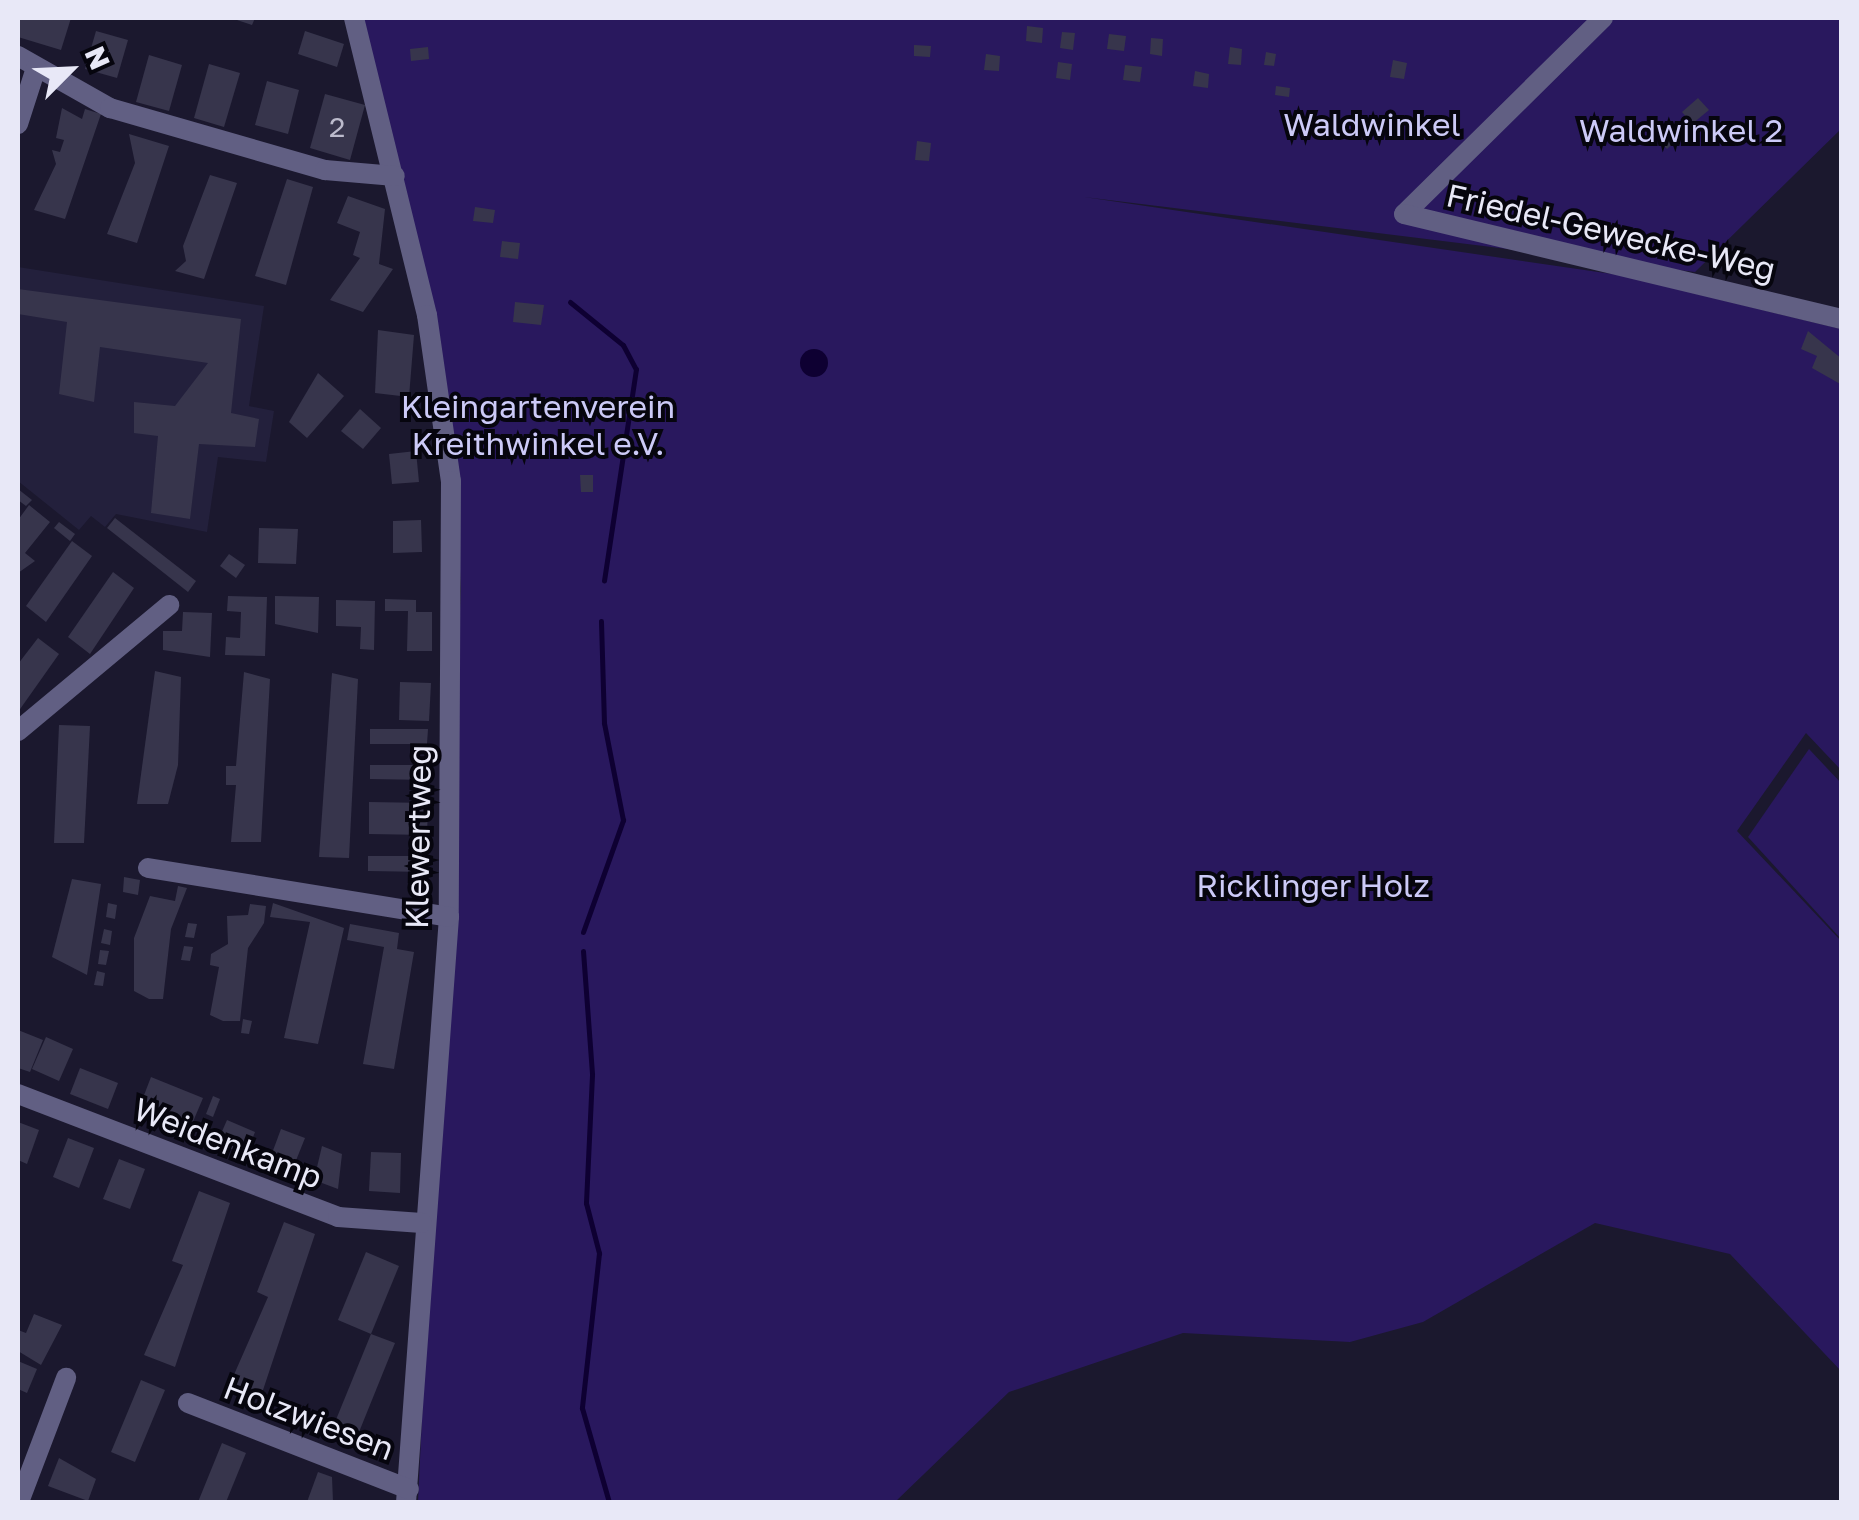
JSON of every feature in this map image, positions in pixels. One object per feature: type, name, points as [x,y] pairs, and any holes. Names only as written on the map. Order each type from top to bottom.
[{"type":"street","name":"Klewertweg","points":[[354,18],[395,176],[451,481],[449,917],[422,1223],[407,1496]]},
{"type":"street","name":"Friedel-Gewecke-Weg","points":[[1603,18],[1404,214],[1842,319]]},
{"type":"street","points":[[18,56],[110,108],[325,170],[395,176]]},
{"type":"street","points":[[18,124],[36,68]]},
{"type":"street","points":[[18,731],[169,605]]},
{"type":"street","points":[[148,868],[449,917]]},
{"type":"street","name":"Weidenkamp","points":[[18,1094],[338,1218],[422,1223]]},
{"type":"street","points":[[19,1502],[66,1378]]},
{"type":"street","name":"Holzwiesen","points":[[188,1403],[407,1496]]},
{"type":"shaded area","points":[[18,267],[264,306],[249,406],[274,411],[266,462],[218,457],[207,532],[116,514],[105,527],[91,516],[79,530],[18,481]]},
{"type":"shaded area","points":[[814,349],[824,353],[828,363],[824,373],[814,377],[804,373],[800,363],[804,353]]},
{"type":"green space","name":"Ricklinger Holz","points":[[362,18],[1841,18],[1841,129],[1695,272],[1084,197],[1619,275],[1841,329],[1841,770],[1806,733],[1737,831],[1841,941],[1841,1371],[1730,1254],[1595,1223],[1423,1322],[1350,1342],[1183,1333],[1009,1392],[895,1502],[418,1502],[461,589],[452,428],[435,327]]},
{"type":"green space","points":[[1809,749],[1841,783],[1841,939],[1748,837]]},
{"type":"building","points":[[20,18],[71,18],[61,50],[18,37]]},
{"type":"building","points":[[231,18],[255,18],[252,25]]},
{"type":"building","points":[[1027,26],[1043,28],[1042,43],[1026,41]]},
{"type":"building","points":[[96,31],[128,40],[117,78],[85,69]]},
{"type":"building","points":[[305,31],[344,44],[337,67],[298,54]]},
{"type":"building","points":[[1062,32],[1075,33],[1073,50],[1060,48]]},
{"type":"building","points":[[1109,34],[1126,36],[1124,51],[1107,49]]},
{"type":"building","points":[[1151,38],[1163,39],[1162,56],[1150,54]]},
{"type":"building","points":[[914,45],[931,46],[930,57],[914,56]]},
{"type":"building","points":[[428,47],[429,59],[411,61],[410,49]]},
{"type":"building","points":[[1230,47],[1242,49],[1241,65],[1228,64]]},
{"type":"building","points":[[1266,52],[1276,54],[1274,66],[1264,65]]},
{"type":"building","points":[[986,54],[1000,56],[999,71],[984,70]]},
{"type":"building","points":[[149,55],[182,65],[169,111],[136,102]]},
{"type":"building","points":[[1393,60],[1407,63],[1404,79],[1390,77]]},
{"type":"building","points":[[1058,62],[1072,64],[1070,80],[1056,78]]},
{"type":"building","points":[[209,64],[240,73],[224,127],[194,118]]},
{"type":"building","points":[[1125,65],[1142,67],[1140,82],[1123,80]]},
{"type":"building","points":[[1195,71],[1209,74],[1208,88],[1193,86]]},
{"type":"building","points":[[267,81],[299,90],[288,134],[255,125]]},
{"type":"building","points":[[1276,86],[1290,88],[1289,97],[1275,95]]},
{"type":"building","points":[[325,94],[365,105],[350,160],[310,148]]},
{"type":"building","points":[[1698,98],[1709,110],[1692,124],[1682,112]]},
{"type":"building","points":[[62,108],[82,119],[85,109],[101,114],[65,219],[34,210],[56,164],[52,150],[60,152],[64,140],[56,138]]},
{"type":"building","points":[[1674,123],[1684,133],[1667,149],[1657,139]]},
{"type":"building","points":[[129,134],[169,146],[137,243],[107,234],[135,163]]},
{"type":"building","points":[[917,141],[931,143],[929,161],[915,160]]},
{"type":"building","points":[[210,175],[237,183],[204,279],[175,271],[186,261],[183,246]]},
{"type":"building","points":[[287,179],[313,187],[286,285],[255,276]]},
{"type":"building","points":[[348,196],[385,209],[379,264],[393,269],[363,312],[330,300],[360,258],[353,255],[360,232],[337,223]]},
{"type":"building","points":[[475,207],[495,210],[493,223],[473,221]]},
{"type":"building","points":[[502,241],[520,243],[518,259],[500,257]]},
{"type":"building","points":[[18,289],[241,319],[231,413],[259,419],[255,447],[199,444],[190,519],[151,513],[158,436],[134,433],[134,402],[175,406],[208,363],[100,347],[94,402],[59,394],[67,322],[18,314]]},
{"type":"building","points":[[515,302],[544,305],[541,325],[513,322]]},
{"type":"building","points":[[378,330],[414,335],[409,397],[375,393]]},
{"type":"building","points":[[1808,331],[1842,359],[1842,385],[1812,368],[1817,356],[1801,349]]},
{"type":"building","points":[[318,373],[344,396],[307,438],[289,422]]},
{"type":"building","points":[[360,409],[381,428],[363,449],[341,431]]},
{"type":"building","points":[[576,447],[592,447],[592,458],[577,458]]},
{"type":"building","points":[[416,451],[419,482],[392,484],[389,454]]},
{"type":"building","points":[[580,475],[593,475],[593,492],[581,492]]},
{"type":"building","points":[[18,489],[32,500],[26,506],[18,500]]},
{"type":"building","points":[[29,505],[50,522],[25,553],[35,561],[18,573],[18,520]]},
{"type":"building","points":[[115,518],[196,581],[188,592],[107,528]]},
{"type":"building","points":[[421,520],[422,552],[393,553],[393,521]]},
{"type":"building","points":[[59,522],[75,534],[70,541],[54,528]]},
{"type":"building","points":[[259,528],[298,529],[296,564],[258,563]]},
{"type":"building","points":[[72,541],[92,556],[46,622],[26,606]]},
{"type":"building","points":[[229,554],[245,565],[236,578],[220,566]]},
{"type":"building","points":[[113,572],[134,588],[90,654],[68,637]]},
{"type":"building","points":[[228,596],[267,597],[265,656],[225,655],[226,637],[240,638],[241,612],[227,611]]},
{"type":"building","points":[[275,596],[319,597],[318,633],[275,624]]},
{"type":"building","points":[[385,599],[416,600],[416,612],[432,612],[432,651],[407,651],[408,611],[385,611]]},
{"type":"building","points":[[336,600],[375,601],[374,650],[360,649],[361,627],[336,626]]},
{"type":"building","points":[[183,612],[212,613],[210,657],[163,650],[163,631],[182,631]]},
{"type":"building","points":[[38,638],[59,654],[18,712],[18,664]]},
{"type":"building","points":[[155,671],[181,677],[178,765],[168,804],[137,804]]},
{"type":"building","points":[[244,672],[270,679],[261,842],[231,842],[236,785],[226,785],[226,766],[236,766]]},
{"type":"building","points":[[332,673],[358,679],[349,858],[319,857]]},
{"type":"building","points":[[400,682],[431,683],[429,721],[399,720]]},
{"type":"building","points":[[59,725],[90,726],[84,843],[54,843]]},
{"type":"building","points":[[370,729],[428,729],[427,744],[370,744]]},
{"type":"building","points":[[370,765],[428,765],[428,780],[370,779]]},
{"type":"building","points":[[369,802],[428,803],[427,835],[369,834]]},
{"type":"building","points":[[368,856],[427,856],[427,872],[368,871]]},
{"type":"building","points":[[124,877],[140,880],[138,895],[123,892]]},
{"type":"building","points":[[72,879],[101,884],[87,975],[52,957]]},
{"type":"building","points":[[178,886],[187,888],[171,929],[163,999],[149,999],[134,991],[134,938],[150,896],[175,901]]},
{"type":"building","points":[[108,903],[117,905],[115,919],[106,917]]},
{"type":"building","points":[[273,903],[344,928],[318,1044],[284,1038],[310,922],[270,917]]},
{"type":"building","points":[[250,904],[266,906],[264,923],[248,948],[240,1021],[223,1021],[210,1015],[219,967],[210,965],[211,954],[228,944],[227,916],[248,915]]},
{"type":"building","points":[[188,923],[197,924],[194,938],[185,937]]},
{"type":"building","points":[[350,924],[399,933],[397,949],[414,952],[394,1069],[363,1064],[384,947],[347,940]]},
{"type":"building","points":[[104,929],[112,931],[110,945],[101,943]]},
{"type":"building","points":[[184,946],[193,947],[190,961],[181,960]]},
{"type":"building","points":[[100,950],[109,951],[106,965],[98,964]]},
{"type":"building","points":[[97,971],[105,973],[103,986],[94,985]]},
{"type":"building","points":[[243,1019],[252,1021],[249,1034],[241,1033]]},
{"type":"building","points":[[18,1030],[43,1040],[30,1072],[18,1068]]},
{"type":"building","points":[[46,1037],[73,1049],[59,1081],[32,1069]]},
{"type":"building","points":[[80,1068],[118,1083],[108,1109],[70,1094]]},
{"type":"building","points":[[151,1077],[203,1098],[192,1124],[141,1103]]},
{"type":"building","points":[[213,1096],[220,1099],[213,1117],[206,1114]]},
{"type":"building","points":[[227,1120],[255,1132],[246,1155],[217,1143]]},
{"type":"building","points":[[18,1122],[39,1130],[27,1164],[18,1160]]},
{"type":"building","points":[[281,1129],[305,1138],[291,1173],[268,1164]]},
{"type":"building","points":[[68,1138],[94,1148],[79,1188],[53,1177]]},
{"type":"building","points":[[322,1146],[342,1154],[338,1189],[314,1180]]},
{"type":"building","points":[[371,1152],[401,1153],[400,1193],[369,1191]]},
{"type":"building","points":[[119,1159],[145,1169],[130,1209],[103,1199]]},
{"type":"building","points":[[199,1191],[230,1203],[175,1367],[144,1355],[183,1265],[172,1261]]},
{"type":"building","points":[[284,1222],[315,1234],[260,1399],[229,1386],[268,1297],[257,1292]]},
{"type":"building","points":[[366,1252],[399,1266],[371,1334],[338,1320]]},
{"type":"building","points":[[34,1314],[62,1325],[41,1365],[18,1351],[18,1330],[26,1333]]},
{"type":"building","points":[[371,1334],[395,1343],[357,1437],[333,1427]]},
{"type":"building","points":[[18,1361],[37,1369],[27,1393],[18,1389]]},
{"type":"building","points":[[141,1380],[165,1390],[135,1462],[111,1452]]},
{"type":"building","points":[[222,1443],[246,1453],[226,1502],[198,1502]]},
{"type":"building","points":[[59,1458],[96,1479],[88,1501],[48,1486]]},
{"type":"building","points":[[318,1472],[332,1477],[333,1502],[307,1502]]},
{"type":"waterway","points":[[570,302],[623,345],[636,369],[604,581]]},
{"type":"waterway","points":[[583,932],[623,820],[604,723],[601,621]]},
{"type":"waterway","points":[[583,951],[592,1075],[586,1203],[599,1253],[582,1408],[609,1502]]},
{"type":"park label","name":"Waldwinkel","points":[[1372,124]]},
{"type":"park label","name":"Waldwinkel 2","points":[[1681,130]]},
{"type":"park label","name":"Kleingartenverein Kreithwinkel e.V.","points":[[538,426]]}]
